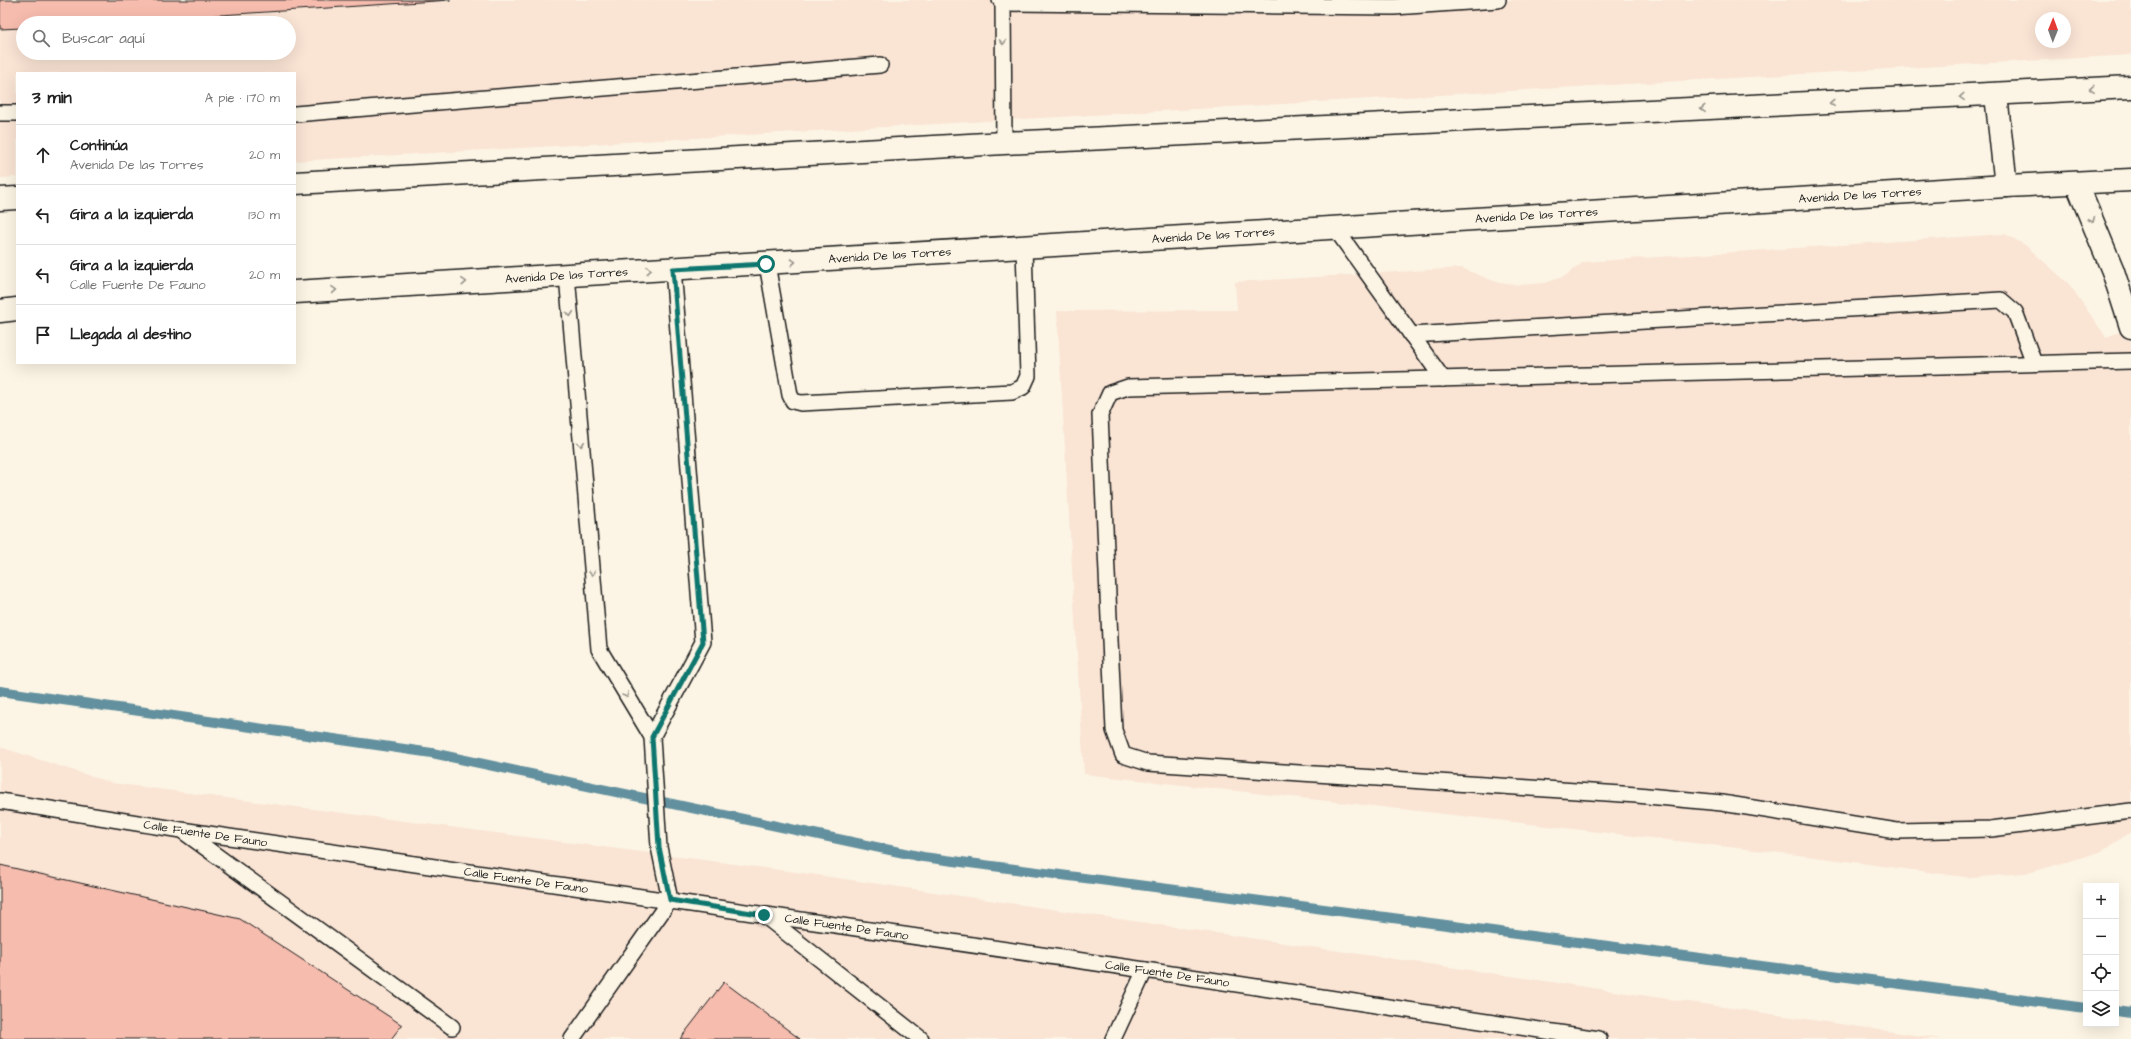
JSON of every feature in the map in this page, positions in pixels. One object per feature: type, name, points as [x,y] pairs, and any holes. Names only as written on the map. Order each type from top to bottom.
[{"type":"main road","points":[[296,183],[1004,144],[2131,87]]},
{"type":"main road","points":[[1996,95],[2006,186]]},
{"type":"main road","name":"Avenida De las Torres","points":[[296,292],[2006,186],[2077,184],[2131,180]]},
{"type":"main road","points":[[2077,184],[2113,271],[2131,327]]},
{"type":"main road","points":[[0,199],[16,198]]},
{"type":"main road","points":[[0,311],[16,310]]},
{"type":"lane","points":[[1004,144],[1002,2],[1394,7],[1498,0]]},
{"type":"lane","points":[[296,114],[880,65]]},
{"type":"lane","points":[[0,113],[16,114]]},
{"type":"lane","points":[[1335,228],[1443,379]]},
{"type":"lane","points":[[766,264],[790,395],[793,401],[801,403],[1012,392],[1023,387],[1028,376],[1024,248]]},
{"type":"lane","points":[[572,1039],[670,900],[659,847],[652,758],[652,737],[703,642],[673,269]]},
{"type":"lane","points":[[567,275],[599,649],[652,737]]},
{"type":"lane","points":[[1411,335],[2001,300],[2015,312],[2034,363]]},
{"type":"lane","points":[[2131,361],[1128,387],[1110,393],[1100,415],[1114,730],[1123,755],[1148,763],[1645,795],[1722,803],[1897,831],[1991,829],[2131,811]]},
{"type":"lane","name":"Calle Fuente De Fauno","points":[[0,801],[181,830],[1145,970],[1599,1039]]},
{"type":"lane","points":[[181,830],[452,1027]]},
{"type":"lane","points":[[764,915],[921,1039]]},
{"type":"lane","points":[[1112,1039],[1145,970]]},
{"type":"shaded area","points":[[0,0],[2131,0],[2131,55],[296,161],[296,72],[16,72],[16,177],[0,178]]},
{"type":"shaded area","points":[[2005,234],[2025,245],[2069,284],[2106,337],[2131,328],[2131,832],[2100,852],[2032,872],[1973,878],[1815,857],[1084,774],[1057,311],[1237,310],[1235,282],[1461,268],[1494,281],[1518,285],[1545,283],[1565,276],[1584,262]]},
{"type":"shaded area","points":[[0,747],[112,783],[803,873],[1942,1039],[0,1039]]},
{"type":"building","points":[[0,0],[451,0],[205,16],[16,16],[16,28],[0,29]]},
{"type":"building","points":[[0,865],[240,919],[402,1025],[391,1039],[0,1039]]},
{"type":"building","points":[[724,982],[800,1039],[680,1039]]},
{"type":"waterway","points":[[0,691],[432,753],[923,857],[2083,1008]]},
{"type":"waterway","points":[[2119,1011],[2131,1013]]},
{"type":"route","points":[[764,915],[670,900],[659,847],[652,758],[652,737],[703,642],[673,269],[766,264]]}]
